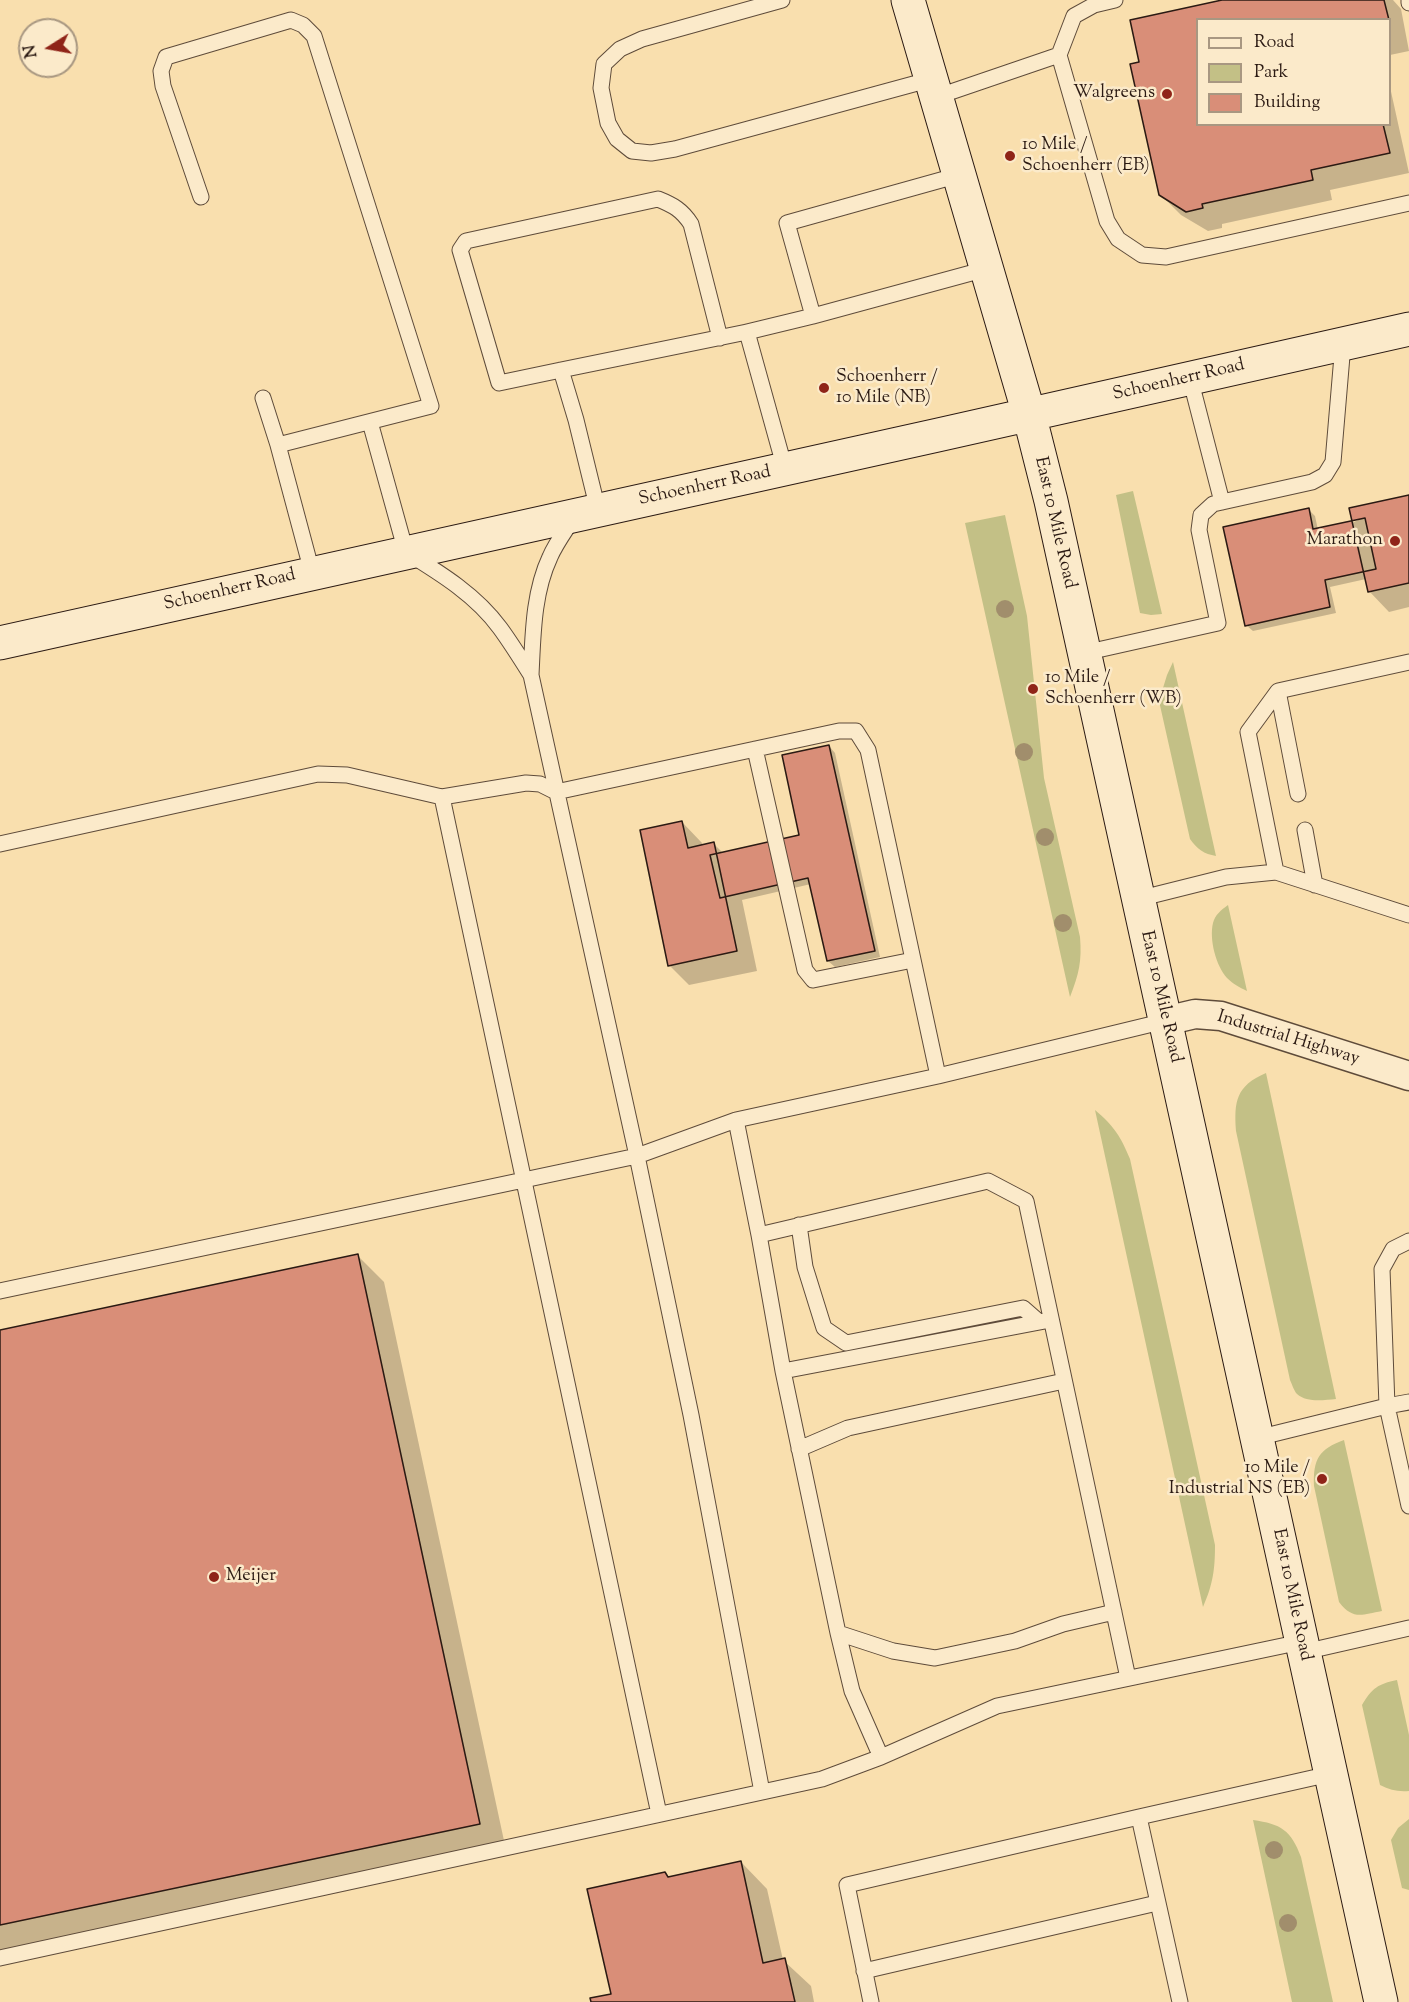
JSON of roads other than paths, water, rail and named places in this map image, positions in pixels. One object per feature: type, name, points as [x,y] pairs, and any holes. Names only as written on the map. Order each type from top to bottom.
[{"type":"main road","name":"East 10 Mile Road","points":[[908,0],[1029,414],[1051,501],[1380,2002]]},
{"type":"main road","name":"Schoenherr Road","points":[[0,642],[1409,329]]},
{"type":"street","name":"Industrial Highway","points":[[1165,1021],[1195,1014],[1221,1016],[1409,1076]]},
{"type":"lane","points":[[782,0],[642,39],[620,49],[604,64],[601,88],[608,123],[617,139],[632,151],[651,153],[675,149],[934,88],[1059,55]]},
{"type":"lane","points":[[1115,0],[1094,5],[1074,16],[1059,55],[1107,221],[1118,239],[1142,255],[1166,257],[1409,203]]},
{"type":"lane","points":[[201,197],[163,86],[160,71],[166,57],[291,20],[303,25],[314,36],[431,406],[278,445]]},
{"type":"lane","points":[[813,316],[787,223],[959,175]]},
{"type":"lane","points":[[720,338],[691,224],[676,206],[658,199],[466,241],[460,250],[499,383],[720,338],[747,332],[986,269]]},
{"type":"lane","points":[[747,332],[785,469]]},
{"type":"lane","points":[[1084,653],[1218,623],[1199,530],[1201,515],[1213,504],[1312,482],[1325,475],[1333,462],[1342,344]]},
{"type":"lane","points":[[561,370],[576,420],[587,512],[550,557],[540,587],[534,624],[531,675],[637,1156],[691,1414],[762,1792]]},
{"type":"lane","points":[[1190,378],[1222,502]]},
{"type":"lane","points":[[262,398],[278,445],[312,572]]},
{"type":"lane","points":[[369,422],[406,552],[444,575],[471,598],[500,627],[531,675]]},
{"type":"lane","points":[[1276,872],[1248,732],[1278,691],[1409,662]]},
{"type":"lane","points":[[1278,691],[1298,794]]},
{"type":"lane","points":[[0,844],[318,774],[347,775],[442,797],[526,783],[540,784],[556,792],[839,730],[856,731],[868,750],[938,1076]]},
{"type":"lane","points":[[755,749],[805,970],[813,980],[913,960]]},
{"type":"lane","points":[[442,797],[659,1814]]},
{"type":"lane","points":[[1305,830],[1315,885]]},
{"type":"lane","points":[[1138,899],[1226,877],[1276,872],[1409,915]]},
{"type":"lane","points":[[0,1291],[637,1156],[736,1120],[938,1076],[1165,1021]]},
{"type":"lane","points":[[736,1120],[783,1371],[838,1633],[852,1691],[881,1757]]},
{"type":"lane","points":[[759,1235],[988,1181],[1026,1201],[1045,1321],[1064,1381],[1128,1678]]},
{"type":"lane","points":[[799,1225],[805,1267],[824,1328],[846,1343],[1023,1308],[1045,1321]]},
{"type":"lane","points":[[1409,1241],[1393,1249],[1382,1269],[1386,1406],[1409,1506]]},
{"type":"lane","points":[[783,1371],[1045,1321]]},
{"type":"lane","points":[[799,1449],[848,1428],[1064,1381]]},
{"type":"lane","points":[[1257,1438],[1409,1402]]},
{"type":"lane","points":[[838,1633],[893,1651],[935,1658],[1015,1641],[1063,1624],[1114,1612]]},
{"type":"lane","points":[[0,1958],[822,1779],[881,1757],[997,1706],[1128,1678],[1409,1628]]},
{"type":"lane","points":[[871,2002],[847,1885],[1330,1774]]},
{"type":"lane","points":[[1139,1817],[1180,2002]]},
{"type":"lane","points":[[864,1971],[1158,1903]]},
{"type":"place","name":"Walgreens","points":[[1167,94]]},
{"type":"place","name":"10 Mile / Schoenherr (EB)","points":[[1010,156]]},
{"type":"place","name":"Schoenherr / 10 Mile (NB)","points":[[824,388]]},
{"type":"place","name":"Marathon","points":[[1395,541]]},
{"type":"place","name":"10 Mile / Schoenherr (WB)","points":[[1033,689]]},
{"type":"place","name":"10 Mile / Industrial NS (EB)","points":[[1322,1479]]},
{"type":"place","name":"Meijer","points":[[214,1577]]}]
